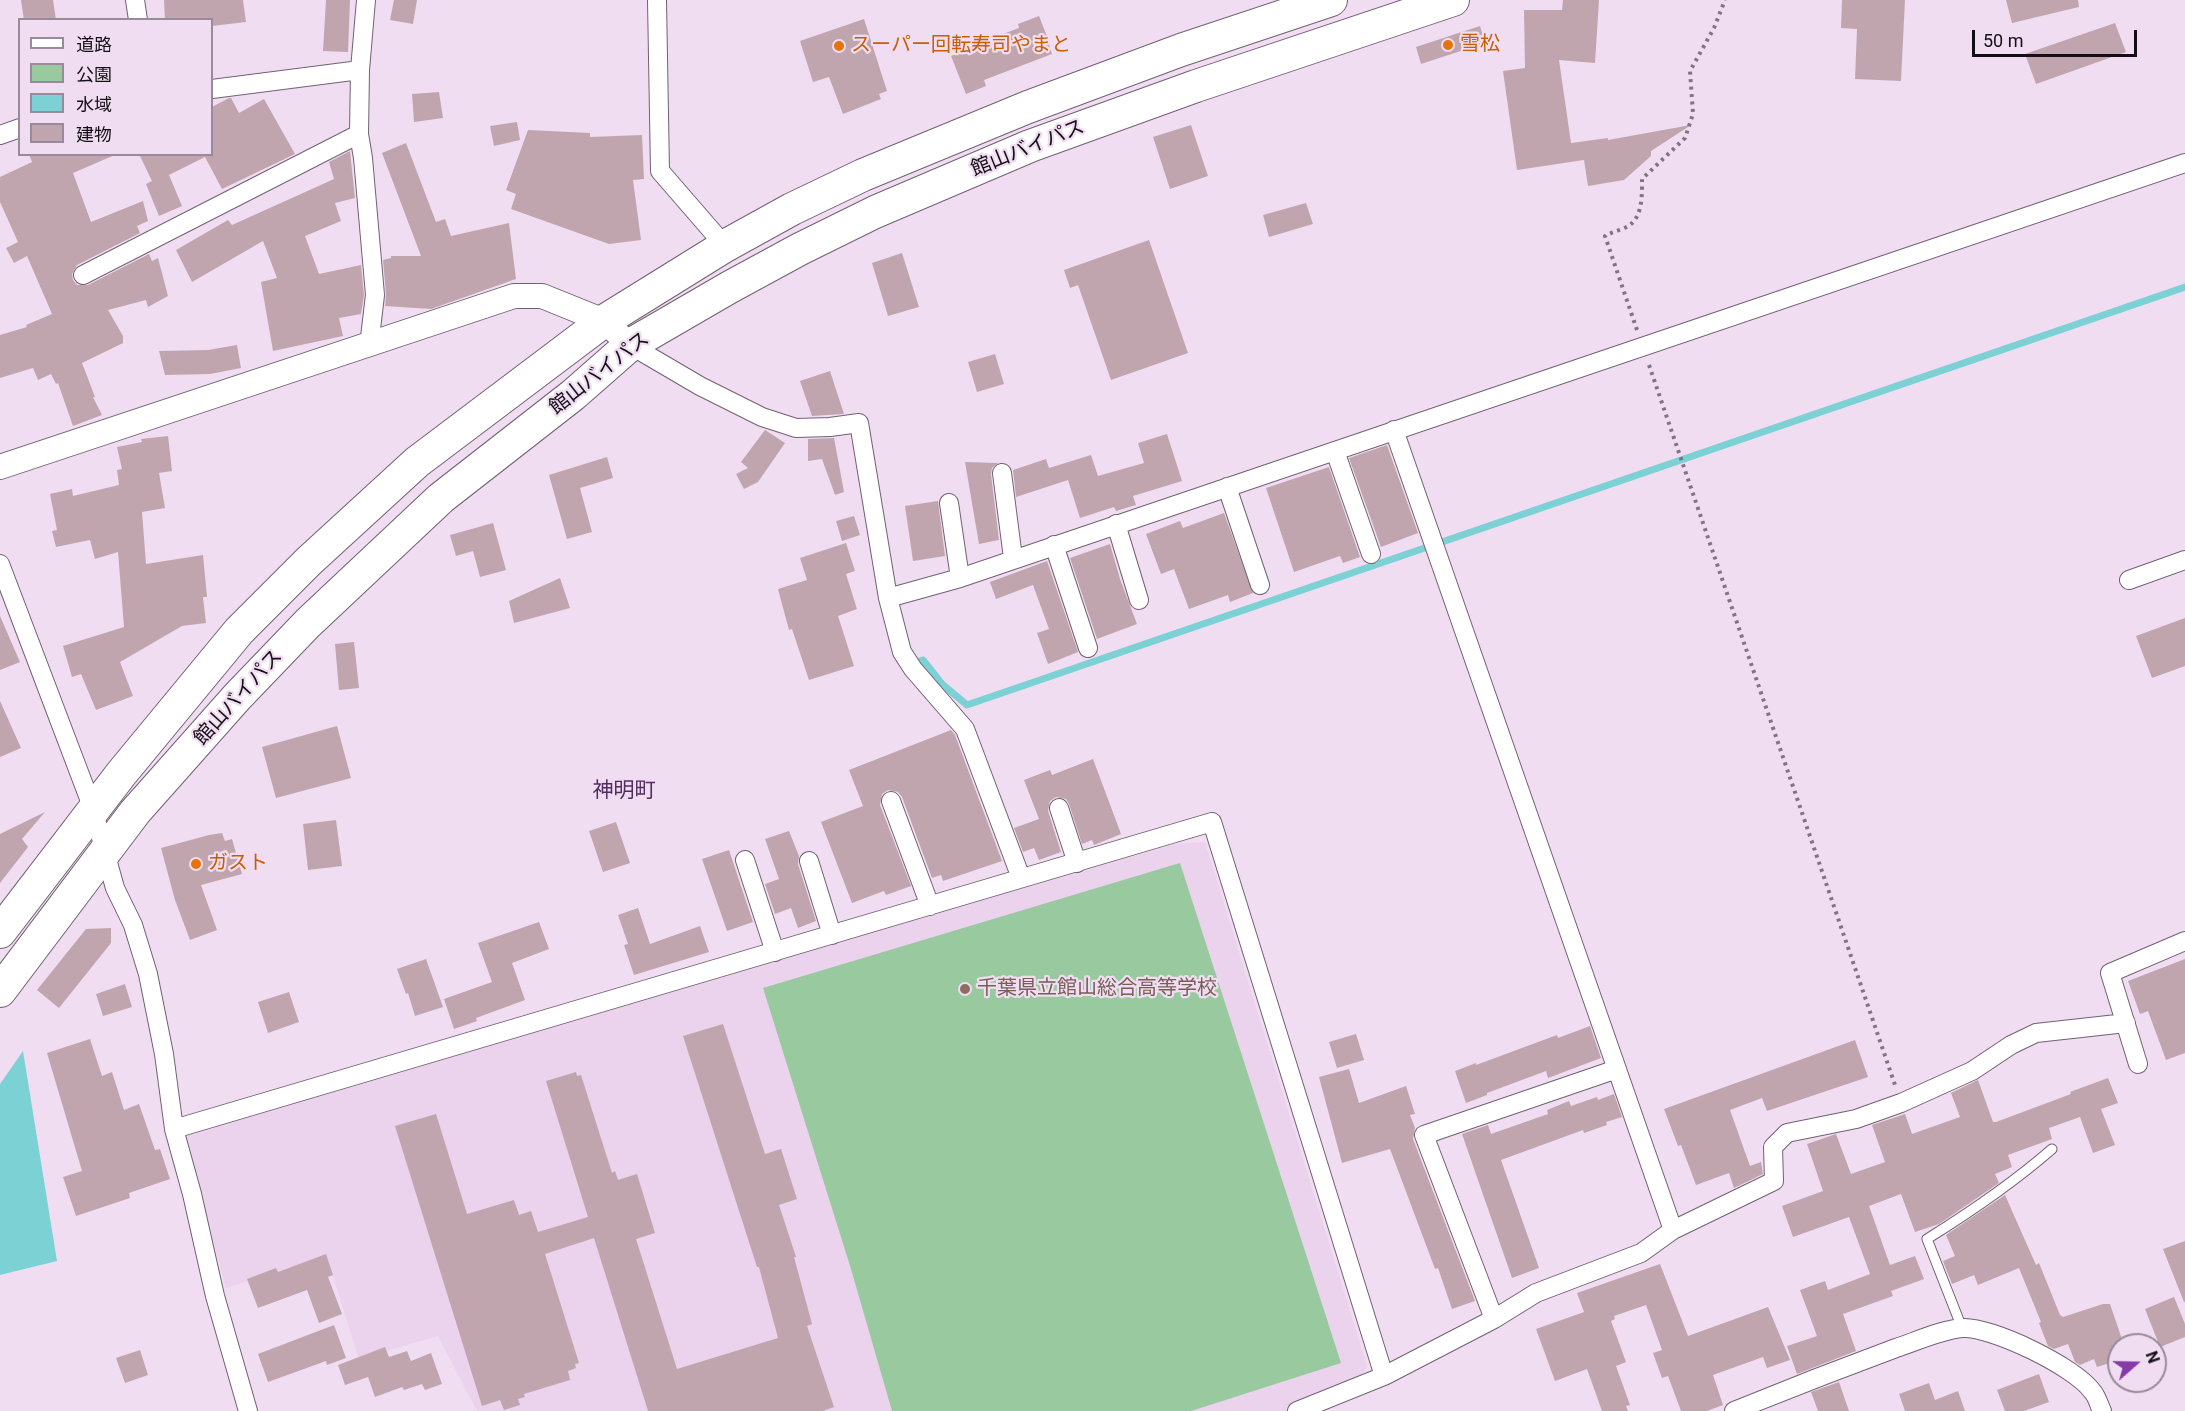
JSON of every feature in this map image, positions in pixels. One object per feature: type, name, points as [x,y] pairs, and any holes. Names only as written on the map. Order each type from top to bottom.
[{"type":"highway","name":"館山バイパス","points":[[0,932],[93,809],[239,631],[309,561],[417,462],[604,321],[725,246],[792,209],[941,141],[1028,106],[1182,50],[1331,0]]},
{"type":"highway","name":"館山バイパス","points":[[0,991],[135,812],[237,697],[308,623],[441,498],[573,395],[630,345],[800,249],[875,212],[1030,146],[1196,86],[1453,0]]},
{"type":"street","points":[[135,0],[138,18]]},
{"type":"street","points":[[366,0],[360,70],[359,134],[375,295],[369,346]]},
{"type":"street","points":[[657,0],[660,171],[725,246]]},
{"type":"street","points":[[213,89],[360,70]]},
{"type":"street","points":[[0,135],[18,129]]},
{"type":"street","points":[[83,275],[359,134]]},
{"type":"street","points":[[888,598],[960,578],[1013,558],[2185,163]]},
{"type":"street","points":[[0,467],[514,296],[542,296],[604,321],[630,345],[700,386],[762,417],[796,428],[859,423],[888,598],[906,661],[965,729],[1021,878]]},
{"type":"street","points":[[1394,430],[1673,1230]]},
{"type":"street","points":[[1335,451],[1371,554]]},
{"type":"street","points":[[1002,473],[1013,558]]},
{"type":"street","points":[[1227,487],[1260,585]]},
{"type":"street","points":[[949,503],[960,578]]},
{"type":"street","points":[[1116,524],[1139,600]]},
{"type":"street","points":[[1054,545],[1088,648]]},
{"type":"street","points":[[2129,580],[2185,560]]},
{"type":"street","points":[[0,564],[93,809],[115,888],[133,925],[148,974],[164,1053],[174,1129],[215,1296],[248,1411]]},
{"type":"street","points":[[891,801],[930,906]]},
{"type":"street","points":[[1059,808],[1077,863]]},
{"type":"street","points":[[174,1129],[1212,822],[1384,1376]]},
{"type":"street","points":[[745,860],[775,952]]},
{"type":"street","points":[[809,861],[832,935]]},
{"type":"street","points":[[2138,1064],[2110,973],[2185,941]]},
{"type":"street","points":[[1298,1411],[1384,1376],[1494,1319],[1536,1293],[1641,1253],[1673,1230],[1773,1181],[1773,1147],[1787,1133],[1856,1119],[1901,1103],[1972,1071],[2011,1045],[2036,1034],[2126,1023]]},
{"type":"street","points":[[1494,1319],[1424,1135],[1617,1069]]},
{"type":"street","points":[[1734,1411],[1845,1366],[1962,1328],[1985,1332],[2007,1340],[2062,1366],[2092,1390],[2102,1411]]},
{"type":"lane","points":[[1962,1328],[1927,1239],[2009,1185],[2052,1149]]},
{"type":"path","points":[[1725,0],[1714,28],[1690,70],[1693,114],[1685,138],[1642,179],[1642,196],[1638,213],[1631,224],[1605,236],[1901,1103]]},
{"type":"shaded area","name":"千葉県立館山総合高等学校","points":[[1205,842],[1367,1366],[1359,1383],[1286,1411],[477,1411],[438,1336],[359,1359],[327,1257],[226,1288],[184,1133],[1175,844]]},
{"type":"green space","points":[[1180,863],[1341,1363],[1191,1411],[892,1411],[851,1269],[763,988]]},
{"type":"water","points":[[23,1051],[57,1261],[0,1275],[0,1084]]},
{"type":"building","points":[[21,0],[53,0],[56,18],[24,18]]},
{"type":"building","points":[[164,0],[243,0],[246,22],[213,26],[213,18],[165,18]]},
{"type":"building","points":[[326,0],[350,0],[348,52],[323,51]]},
{"type":"building","points":[[394,0],[417,0],[413,24],[390,20]]},
{"type":"building","points":[[1563,0],[1599,0],[1595,63],[1559,60],[1571,143],[1608,138],[1608,140],[1691,125],[1651,151],[1651,156],[1624,180],[1588,186],[1584,160],[1517,170],[1503,71],[1525,68],[1524,10],[1562,10]]},
{"type":"building","points":[[1842,0],[1905,0],[1901,81],[1855,79],[1857,29],[1841,28]]},
{"type":"building","points":[[2006,0],[2078,0],[2079,7],[2012,23]]},
{"type":"building","points":[[1039,16],[1052,54],[984,80],[986,86],[966,94],[951,56],[996,39],[995,37],[1019,28],[1018,24]]},
{"type":"building","points":[[864,19],[887,91],[879,94],[881,99],[843,114],[829,77],[813,82],[800,41]]},
{"type":"building","points":[[2115,23],[2126,52],[2036,84],[2025,54]]},
{"type":"building","points":[[1480,26],[1485,43],[1421,64],[1416,47]]},
{"type":"building","points":[[439,92],[443,118],[414,122],[412,94]]},
{"type":"building","points":[[231,98],[239,113],[264,99],[295,154],[222,189],[205,157],[169,175],[182,206],[159,216],[146,184],[152,181],[140,156],[213,156],[213,106]]},
{"type":"building","points":[[517,122],[520,140],[494,146],[490,126]]},
{"type":"building","points":[[1191,125],[1208,176],[1170,189],[1153,137]]},
{"type":"building","points":[[528,130],[590,133],[590,137],[642,135],[644,179],[633,180],[641,240],[609,244],[511,209],[516,194],[506,190]]},
{"type":"building","points":[[406,143],[436,222],[445,219],[451,236],[509,223],[516,279],[431,309],[385,306],[383,260],[391,256],[421,256],[382,153]]},
{"type":"building","points":[[350,151],[355,198],[335,203],[341,221],[305,236],[319,274],[361,265],[364,295],[361,314],[339,318],[343,336],[273,351],[261,282],[277,278],[263,241],[192,282],[176,250],[228,220],[232,225],[334,179],[329,162]]},
{"type":"building","points":[[30,156],[112,156],[73,173],[91,222],[143,201],[148,221],[137,226],[140,233],[77,265],[72,274],[73,280],[77,285],[88,285],[149,254],[152,261],[158,258],[168,296],[148,307],[146,300],[108,310],[123,336],[123,343],[82,363],[95,397],[93,397],[102,415],[73,426],[58,383],[56,384],[51,374],[38,380],[33,368],[0,378],[0,335],[27,327],[26,325],[52,314],[27,256],[14,263],[6,248],[18,242],[0,202],[0,177],[32,162]]},
{"type":"building","points":[[1306,203],[1313,224],[1269,237],[1263,215]]},
{"type":"building","points":[[1149,240],[1188,353],[1111,380],[1078,285],[1070,288],[1064,270]]},
{"type":"building","points":[[902,253],[919,307],[888,316],[872,263]]},
{"type":"building","points":[[237,345],[241,368],[210,374],[165,375],[159,351],[208,350]]},
{"type":"building","points":[[995,354],[1004,384],[977,392],[968,362]]},
{"type":"building","points":[[830,371],[844,414],[812,416],[800,381]]},
{"type":"building","points":[[765,430],[785,443],[758,482],[744,489],[736,474],[748,468],[741,462]]},
{"type":"building","points":[[1167,434],[1182,481],[1133,496],[1136,505],[1116,511],[1114,507],[1080,518],[1068,480],[1016,497],[1013,470],[1046,459],[1049,468],[1091,455],[1098,476],[1144,463],[1138,443]]},
{"type":"building","points":[[168,436],[172,471],[159,473],[165,508],[142,512],[146,564],[203,555],[207,597],[203,597],[206,623],[182,626],[120,662],[133,696],[96,710],[81,674],[72,677],[63,646],[124,627],[118,552],[95,559],[90,540],[56,547],[52,531],[57,530],[50,494],[72,489],[73,496],[119,485],[117,470],[122,469],[117,447],[142,442],[141,439]]},
{"type":"building","points":[[834,438],[844,492],[835,495],[822,459],[808,461],[808,439]]},
{"type":"building","points":[[1387,445],[1418,533],[1381,547],[1349,458]]},
{"type":"building","points":[[607,457],[613,478],[580,488],[592,532],[567,539],[549,475]]},
{"type":"building","points":[[965,462],[998,463],[992,468],[991,474],[999,540],[979,544]]},
{"type":"building","points":[[1329,467],[1360,557],[1343,563],[1340,556],[1294,572],[1266,488]]},
{"type":"building","points":[[938,501],[945,556],[913,561],[905,506]]},
{"type":"building","points":[[1224,513],[1253,593],[1230,602],[1228,595],[1189,609],[1174,569],[1161,574],[1146,534],[1180,521],[1183,528]]},
{"type":"building","points":[[854,516],[860,535],[842,541],[836,521]]},
{"type":"building","points":[[493,523],[506,570],[480,577],[473,551],[456,556],[450,535]]},
{"type":"building","points":[[846,543],[855,571],[846,574],[857,609],[838,616],[854,666],[809,680],[792,629],[789,630],[778,589],[807,580],[800,558]]},
{"type":"building","points":[[1110,544],[1137,624],[1097,639],[1070,558]]},
{"type":"building","points":[[1047,561],[1078,652],[1048,664],[1037,633],[1049,629],[1033,585],[996,599],[990,582]]},
{"type":"building","points":[[560,578],[570,608],[514,623],[509,601]]},
{"type":"building","points":[[0,616],[20,662],[0,670]]},
{"type":"building","points":[[2185,618],[2185,666],[2152,678],[2136,636]]},
{"type":"building","points":[[354,642],[359,688],[339,690],[335,644]]},
{"type":"building","points":[[0,701],[21,748],[0,757]]},
{"type":"building","points":[[337,726],[351,778],[276,798],[262,747]]},
{"type":"building","points":[[951,730],[955,735],[1002,861],[943,881],[941,875],[932,878],[902,797],[898,792],[888,790],[882,794],[880,805],[911,886],[886,895],[884,891],[852,903],[821,822],[863,806],[849,770]]},
{"type":"building","points":[[1093,759],[1121,834],[1094,845],[1092,840],[1082,844],[1069,804],[1066,799],[1056,797],[1050,801],[1048,811],[1061,852],[1039,860],[1034,848],[1023,852],[1014,828],[1039,819],[1024,780],[1050,770],[1052,775]]},
{"type":"building","points":[[45,812],[22,839],[28,847],[0,883],[0,834]]},
{"type":"building","points":[[336,820],[342,866],[308,870],[303,824]]},
{"type":"building","points":[[616,822],[630,863],[603,872],[589,831]]},
{"type":"building","points":[[789,831],[799,856],[798,864],[816,921],[798,928],[791,908],[775,914],[765,884],[779,879],[765,839]]},
{"type":"building","points":[[222,833],[225,841],[232,839],[242,874],[201,885],[217,930],[190,940],[175,900],[161,848]]},
{"type":"building","points":[[729,850],[753,922],[727,931],[702,859]]},
{"type":"building","points":[[638,908],[650,944],[700,926],[709,952],[634,975],[624,945],[628,944],[618,915]]},
{"type":"building","points":[[539,922],[549,949],[512,963],[525,1000],[476,1018],[477,1021],[454,1029],[444,999],[492,982],[478,943]]},
{"type":"building","points":[[111,928],[111,943],[59,1008],[37,990],[86,929]]},
{"type":"building","points":[[426,959],[443,1007],[415,1016],[397,969]]},
{"type":"building","points":[[2185,959],[2185,1053],[2166,1060],[2148,1011],[2140,1014],[2128,981]]},
{"type":"building","points":[[125,984],[132,1007],[103,1016],[96,994]]},
{"type":"building","points":[[289,992],[299,1022],[268,1033],[258,1002]]},
{"type":"building","points":[[723,1024],[765,1154],[781,1149],[797,1199],[779,1205],[796,1257],[794,1257],[812,1324],[807,1326],[834,1407],[823,1411],[648,1411],[594,1238],[545,1254],[579,1363],[575,1364],[576,1368],[568,1371],[570,1380],[524,1394],[525,1397],[518,1399],[520,1405],[504,1410],[500,1400],[482,1406],[395,1126],[436,1114],[467,1214],[514,1200],[519,1215],[531,1211],[538,1232],[588,1217],[546,1081],[576,1072],[577,1076],[581,1075],[612,1173],[615,1171],[618,1180],[637,1174],[655,1233],[636,1239],[677,1369],[778,1338],[759,1267],[757,1267],[683,1036]]},
{"type":"building","points":[[1590,1026],[1601,1058],[1548,1078],[1546,1071],[1466,1103],[1455,1071],[1557,1035],[1558,1038]]},
{"type":"building","points":[[1356,1034],[1364,1060],[1337,1068],[1329,1042]]},
{"type":"building","points":[[90,1039],[102,1076],[112,1072],[124,1110],[139,1104],[155,1150],[160,1149],[170,1179],[129,1193],[130,1198],[76,1216],[63,1177],[82,1171],[47,1053]]},
{"type":"building","points":[[1855,1040],[1868,1077],[1767,1111],[1762,1098],[1730,1110],[1750,1166],[1761,1162],[1763,1174],[1734,1188],[1729,1173],[1696,1185],[1664,1109]]},
{"type":"building","points":[[1349,1069],[1359,1103],[1406,1086],[1415,1114],[1410,1115],[1415,1128],[1413,1139],[1475,1301],[1452,1309],[1390,1149],[1342,1163],[1319,1077]]},
{"type":"building","points":[[2108,1078],[2118,1103],[2101,1109],[2115,1145],[2093,1153],[2080,1117],[2049,1128],[2052,1139],[2008,1155],[2012,1167],[1995,1174],[1999,1183],[1939,1224],[1915,1232],[1901,1194],[1869,1206],[1890,1265],[1915,1256],[1924,1279],[1891,1291],[1893,1296],[1843,1314],[1856,1351],[1797,1374],[1787,1346],[1817,1336],[1800,1290],[1825,1281],[1828,1290],[1870,1274],[1849,1217],[1793,1237],[1782,1206],[1823,1191],[1807,1144],[1836,1134],[1851,1174],[1885,1162],[1872,1125],[1905,1114],[1912,1134],[1960,1117],[1951,1093],[1978,1080],[1993,1122],[1996,1122]]},
{"type":"building","points":[[1614,1094],[1622,1117],[1606,1122],[1607,1125],[1584,1133],[1583,1130],[1501,1160],[1539,1268],[1512,1278],[1462,1134],[1488,1125],[1491,1134],[1548,1114],[1547,1110],[1569,1101],[1571,1106]]},
{"type":"building","points":[[2005,1195],[2036,1265],[2039,1263],[2060,1315],[2063,1317],[2103,1304],[2110,1304],[2120,1333],[2107,1333],[2107,1364],[2097,1367],[2094,1359],[2080,1365],[2075,1362],[2068,1344],[2054,1349],[2048,1346],[2039,1323],[2041,1322],[2019,1268],[1978,1285],[1974,1275],[1952,1284],[1943,1261],[1955,1256],[1946,1235]]},
{"type":"building","points":[[2185,1241],[2185,1302],[2184,1302],[2163,1249]]},
{"type":"building","points":[[326,1254],[333,1275],[328,1277],[342,1314],[319,1323],[307,1290],[258,1308],[247,1279],[276,1268],[278,1272]]},
{"type":"building","points":[[1660,1264],[1688,1336],[1768,1307],[1790,1360],[1767,1368],[1763,1357],[1713,1375],[1723,1405],[1707,1411],[1681,1411],[1668,1376],[1662,1378],[1653,1353],[1662,1350],[1646,1305],[1614,1316],[1615,1319],[1611,1321],[1626,1362],[1616,1366],[1630,1405],[1626,1406],[1628,1411],[1602,1411],[1587,1369],[1555,1381],[1536,1329],[1584,1312],[1577,1293]]},
{"type":"building","points":[[2174,1297],[2185,1324],[2185,1337],[2167,1344],[2167,1333],[2154,1333],[2145,1309]]},
{"type":"building","points":[[334,1325],[346,1358],[327,1365],[326,1361],[268,1382],[258,1354]]},
{"type":"building","points":[[385,1347],[389,1357],[407,1351],[411,1361],[431,1353],[442,1384],[425,1390],[422,1384],[404,1390],[402,1387],[375,1397],[368,1377],[345,1385],[338,1365]]},
{"type":"building","points":[[140,1350],[148,1375],[125,1383],[116,1358]]},
{"type":"building","points":[[2039,1374],[2049,1402],[2024,1411],[2005,1411],[1997,1390]]},
{"type":"building","points":[[1839,1382],[1849,1411],[1818,1411],[1811,1392]]},
{"type":"building","points":[[1929,1383],[1935,1400],[1958,1391],[1965,1411],[1905,1411],[1899,1394]]},
{"type":"waterway","points":[[917,662],[923,660],[942,684],[967,705],[2185,287]]},
{"type":"place","name":"雪松","points":[[1448,45]]},
{"type":"place","name":"スーパー回転寿司やまと","points":[[839,46]]},
{"type":"place","name":"ガスト","points":[[196,864]]},
{"type":"place","name":"千葉県立館山総合高等学校","points":[[965,989]]},
{"type":"district","name":"神明町","points":[[624,792]]}]
